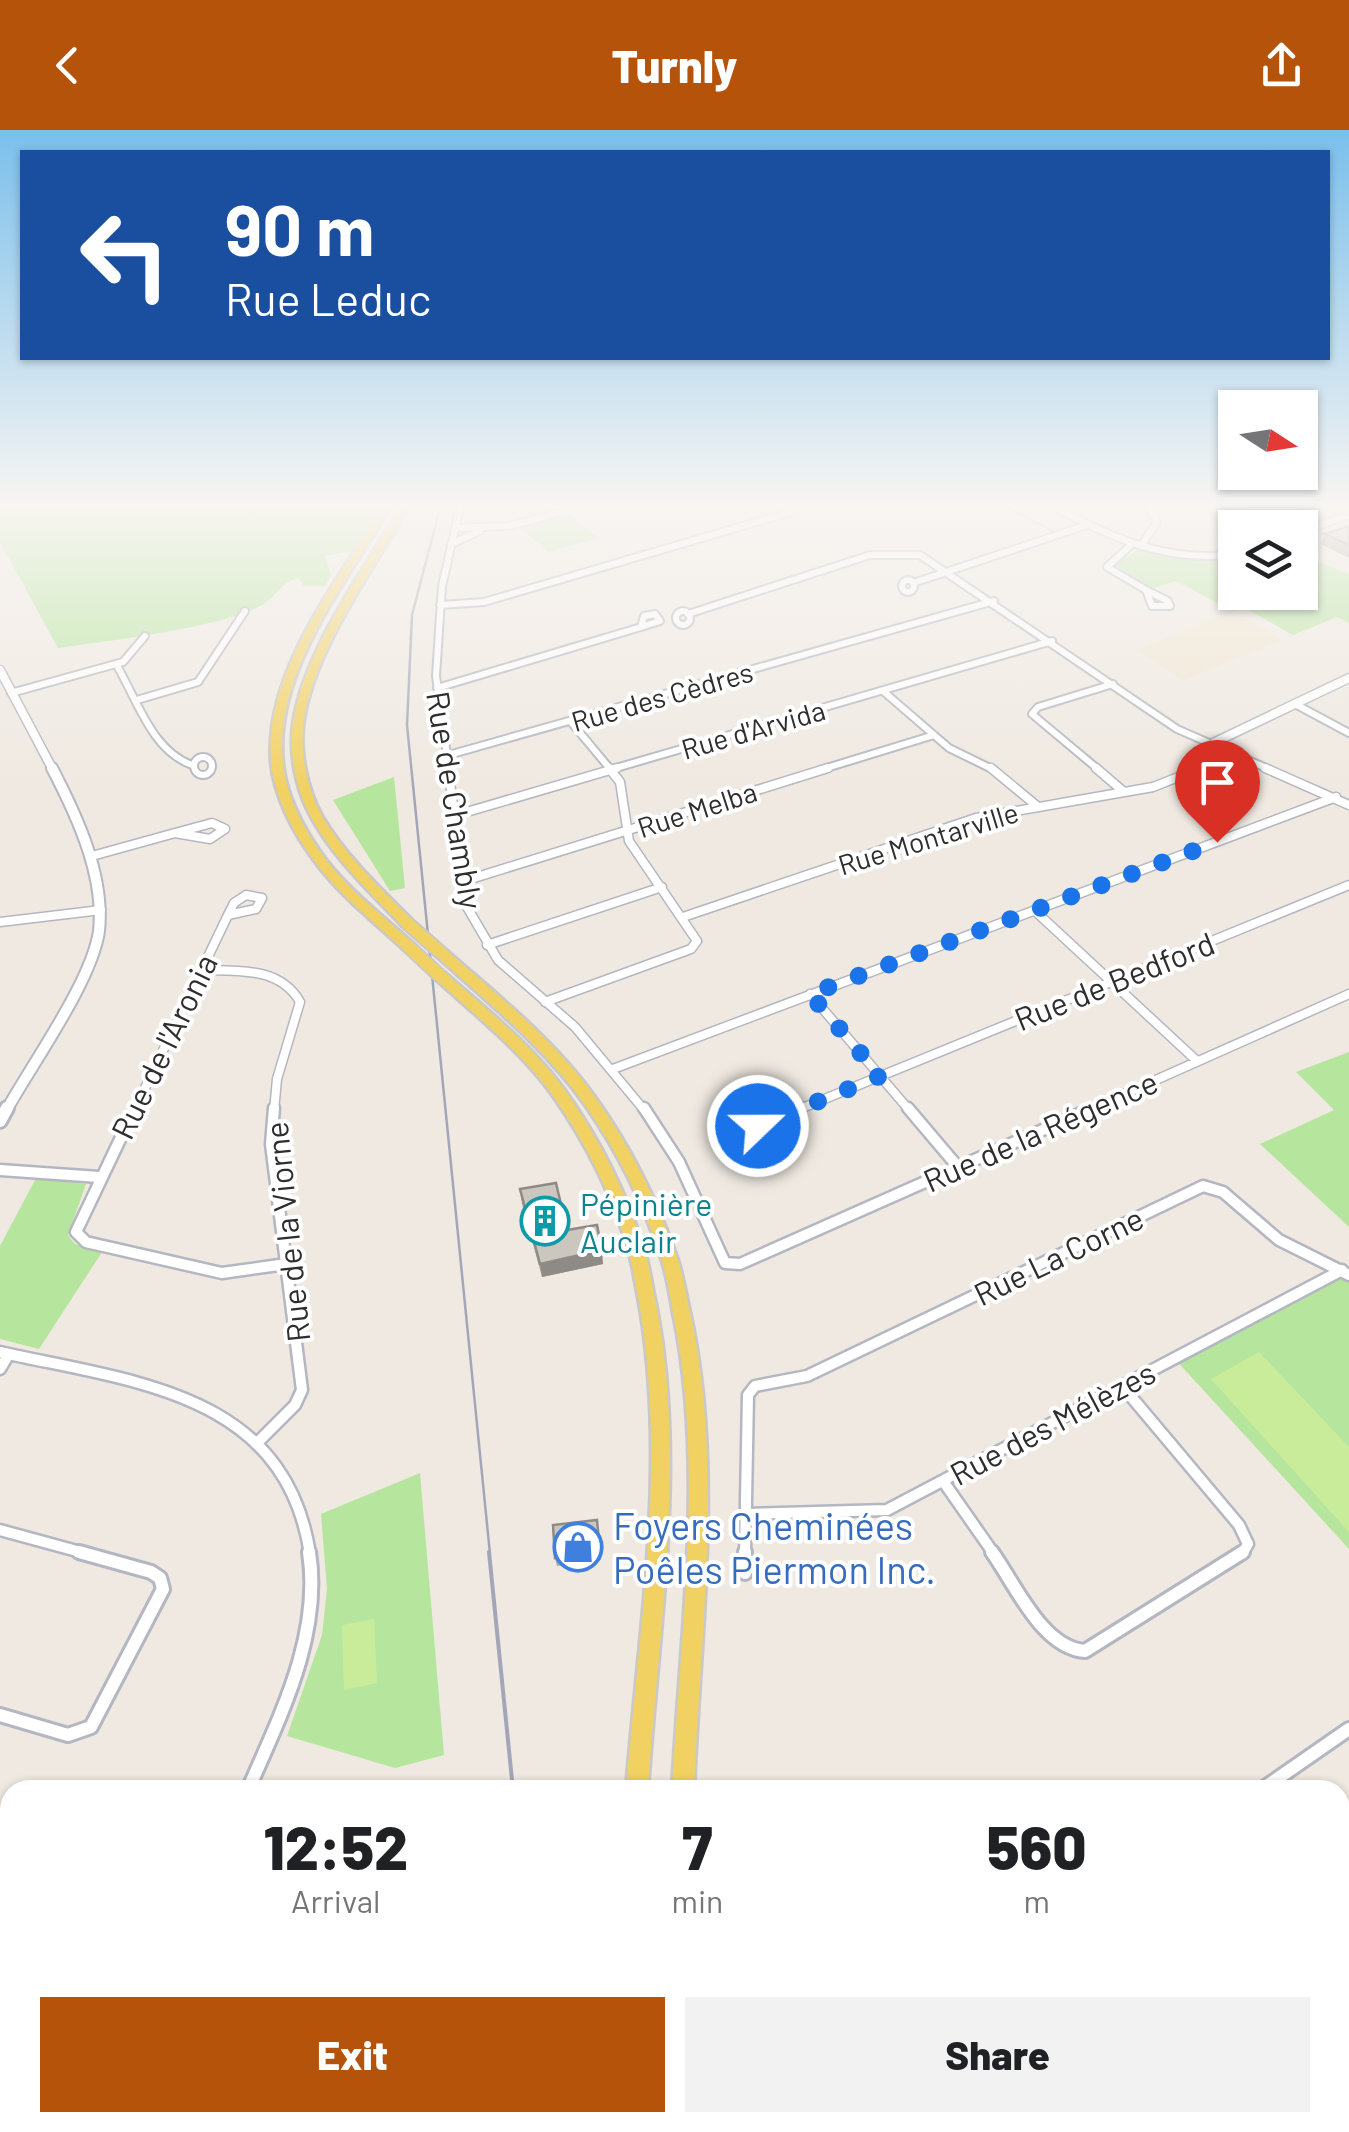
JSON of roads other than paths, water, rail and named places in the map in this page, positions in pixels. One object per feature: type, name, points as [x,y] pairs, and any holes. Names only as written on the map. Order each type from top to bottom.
[{"type":"main road","points":[[332,601],[291,671],[278,708],[274,751],[282,794],[307,843],[341,884],[519,1048],[574,1114],[616,1190],[642,1266],[655,1328],[661,1427],[639,1780]]},
{"type":"main road","points":[[351,601],[312,669],[300,702],[296,740],[303,787],[322,830],[353,872],[536,1040],[589,1099],[632,1166],[675,1271],[692,1350],[699,1426],[683,1780]]},
{"type":"street","name":"Rue de Chambly","points":[[441,601],[436,688],[467,907],[487,945],[614,1069],[671,1148],[720,1256],[731,1265]]},
{"type":"street","points":[[440,605],[486,601]]},
{"type":"street","points":[[688,614],[727,601]]},
{"type":"street","name":"Rue des Cèdres","points":[[445,756],[993,601]]},
{"type":"street","points":[[995,601],[1113,684],[1210,745],[1349,805]]},
{"type":"street","points":[[137,700],[199,681],[245,610]]},
{"type":"street","points":[[436,688],[640,627]]},
{"type":"street","points":[[11,693],[127,660],[145,636]]},
{"type":"street","name":"Rue d'Arvida","points":[[453,816],[1052,641]]},
{"type":"street","points":[[116,664],[166,748],[179,761],[192,765]]},
{"type":"street","points":[[0,670],[92,856],[101,910],[98,941],[89,966],[0,1120]]},
{"type":"street","points":[[1210,745],[1349,678]]},
{"type":"street","points":[[1113,684],[1038,707],[1032,714],[1124,792]]},
{"type":"street","points":[[882,691],[949,748],[985,764],[1037,806]]},
{"type":"street","points":[[1295,704],[1349,733]]},
{"type":"street","points":[[545,1002],[691,949],[697,940],[626,831],[625,794],[612,770],[570,722]]},
{"type":"street","name":"Rue Melba","points":[[461,882],[934,735]]},
{"type":"street","name":"Rue Montarville","points":[[683,917],[976,818],[1164,784],[1233,755]]},
{"type":"street","points":[[614,1069],[1336,797]]},
{"type":"street","points":[[92,856],[174,833],[212,823],[224,829],[213,839],[174,833]]},
{"type":"street","name":"Rue de Bedford","points":[[758,1126],[1349,885]]},
{"type":"street","points":[[487,945],[662,888]]},
{"type":"street","points":[[0,922],[101,910]]},
{"type":"street","points":[[1034,910],[1197,1061]]},
{"type":"street","name":"Rue de l'Aronia","points":[[228,915],[76,1226],[80,1240],[222,1273],[286,1264]]},
{"type":"street","name":"Rue de la Viorne","points":[[200,970],[274,976],[290,985],[299,998],[299,1014],[277,1079],[271,1124],[302,1390],[295,1405],[258,1442]]},
{"type":"street","points":[[810,994],[958,1166]]},
{"type":"street","name":"Rue de la Régence","points":[[731,1265],[1349,994]]},
{"type":"street","name":"Rue de l'Aronia","points":[[0,1170],[99,1177]]},
{"type":"street","name":"Rue La Corne","points":[[753,1387],[807,1376],[1202,1186],[1223,1192],[1279,1240],[1345,1272]]},
{"type":"street","name":"Rue des Mélèzes","points":[[747,1514],[878,1512],[1345,1272]]},
{"type":"street","points":[[0,1368],[4,1353],[198,1404],[258,1442],[278,1466],[300,1509],[310,1542],[312,1585],[300,1663],[252,1780]]},
{"type":"street","points":[[745,1572],[748,1398],[753,1387]]},
{"type":"street","points":[[943,1481],[1053,1639],[1068,1650],[1084,1651],[1241,1556],[1247,1547],[1239,1525],[1123,1387]]},
{"type":"street","points":[[0,1530],[154,1574],[163,1589],[91,1727],[68,1735],[0,1715]]},
{"type":"street","points":[[1278,1780],[1349,1729]]},
{"type":"railway","points":[[416,601],[407,725],[490,1554]]},
{"type":"railway","points":[[489,1552],[512,1780]]},
{"type":"place","name":"Pépinière Auclair","points":[[545,1221]]},
{"type":"place","name":"Foyers Cheminées Poêles Piermon Inc.","points":[[578,1547]]}]
